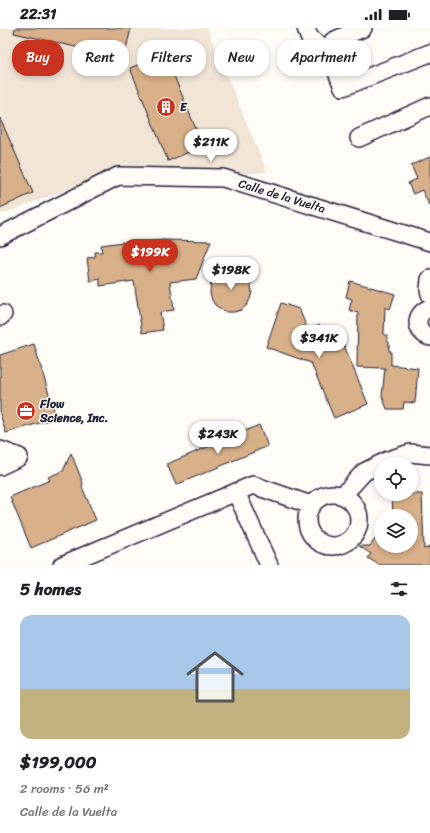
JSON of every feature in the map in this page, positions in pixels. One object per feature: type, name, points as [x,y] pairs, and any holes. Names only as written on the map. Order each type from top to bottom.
[{"type":"street","points":[[306,28],[309,37],[313,40]]},
{"type":"street","points":[[337,40],[363,28]]},
{"type":"street","points":[[339,76],[343,87],[430,53]]},
{"type":"street","points":[[359,138],[430,106]]},
{"type":"street","name":"Calle de la Vuelta","points":[[0,236],[118,176],[223,178],[430,242]]},
{"type":"street","points":[[430,279],[430,294]]},
{"type":"street","points":[[430,308],[421,313],[418,323],[421,332],[430,337]]},
{"type":"street","points":[[0,450],[19,457],[0,466]]},
{"type":"street","points":[[343,495],[364,472],[388,460],[410,453],[430,455]]},
{"type":"street","points":[[62,565],[253,485],[311,505]]},
{"type":"street","points":[[236,492],[269,565]]},
{"type":"street","points":[[329,494],[343,495],[351,500],[356,507],[359,515],[357,532],[352,539],[345,544],[328,546],[320,543],[313,538],[308,530],[306,522],[307,513],[311,505],[322,496],[329,494]]},
{"type":"shaded area","points":[[0,28],[207,28],[214,45],[214,76],[227,76],[267,172],[82,184],[0,215]]},
{"type":"building","points":[[15,28],[131,28],[128,40],[72,40],[72,46],[64,44],[64,40],[45,40],[14,33]]},
{"type":"building","name":"E","points":[[137,65],[137,76],[174,76],[203,146],[168,161],[130,68]]},
{"type":"building","points":[[0,118],[33,193],[0,208]]},
{"type":"building","points":[[430,157],[430,207],[422,190],[413,194],[408,183],[417,179],[411,165]]},
{"type":"building","points":[[163,240],[211,241],[196,279],[170,282],[174,310],[160,312],[163,330],[142,333],[134,281],[100,286],[100,279],[90,281],[87,258],[95,257],[95,252],[102,252],[101,245],[123,242],[124,249],[147,245],[146,242]]},
{"type":"building","points":[[229,270],[243,274],[251,285],[252,292],[247,305],[241,310],[234,312],[227,312],[215,305],[210,293],[211,279]]},
{"type":"building","points":[[350,281],[395,294],[390,309],[385,307],[384,335],[387,335],[387,341],[389,342],[389,351],[391,351],[391,365],[418,368],[415,403],[404,402],[403,409],[387,409],[382,396],[385,368],[357,367],[358,313],[349,310],[352,299],[346,297]]},
{"type":"building","points":[[281,303],[299,309],[308,330],[320,325],[324,334],[337,328],[368,404],[334,418],[311,363],[266,347]]},
{"type":"building","points":[[34,344],[56,418],[6,433],[0,414],[0,355]]},
{"type":"building","points":[[259,425],[268,446],[176,485],[167,464]]},
{"type":"building","points":[[71,453],[83,483],[82,487],[96,520],[31,548],[10,497],[50,480],[48,477],[63,471]]},
{"type":"building","points":[[418,494],[422,494],[424,549],[430,547],[430,565],[379,565],[368,558],[371,554],[359,546],[370,546],[374,541],[374,553],[418,553],[418,509],[393,509],[392,501],[418,501]]},
{"type":"place","name":"E","points":[[166,107]]},
{"type":"place","name":"Flow Science, Inc.","points":[[26,411]]}]
